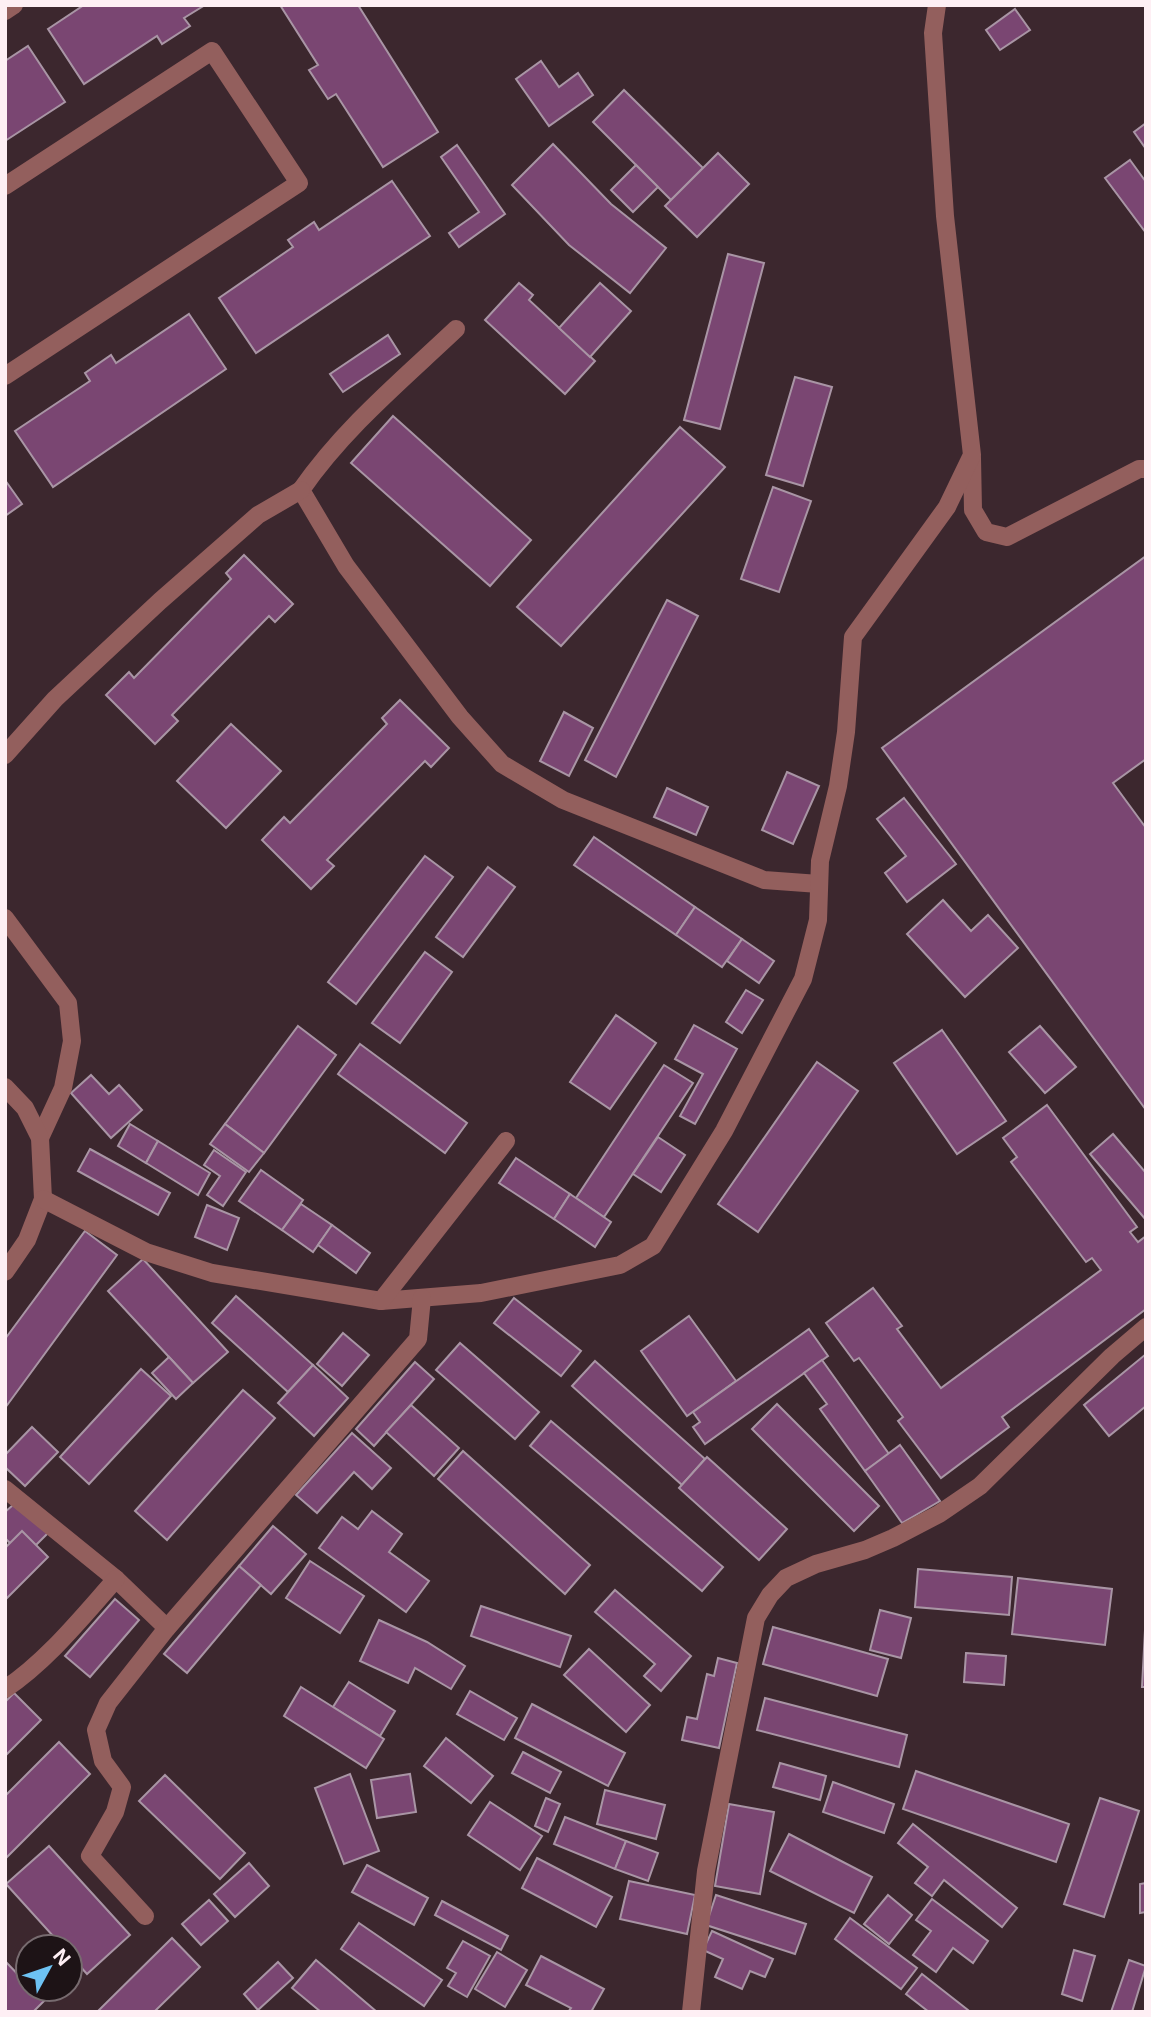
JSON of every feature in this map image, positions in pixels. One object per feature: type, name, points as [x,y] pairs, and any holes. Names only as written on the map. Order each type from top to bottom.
[{"type":"street","points":[[5,11],[13,5]]},
{"type":"street","points":[[937,5],[933,33],[945,216],[972,455],[973,510],[986,532],[1007,537],[1143,468]]},
{"type":"street","points":[[5,186],[212,51],[299,183],[5,376]]},
{"type":"street","points":[[5,755],[55,699],[160,601],[258,515],[301,490],[325,456],[355,423],[456,329]]},
{"type":"street","points":[[43,1199],[146,1252],[212,1273],[381,1301],[481,1293],[620,1265],[653,1246],[724,1131],[803,979],[818,920],[820,861],[838,786],[846,733],[853,637],[947,507],[972,455]]},
{"type":"street","points":[[301,490],[346,566],[460,717],[502,764],[563,800],[764,880],[819,884]]},
{"type":"street","points":[[5,918],[68,1003],[72,1041],[63,1088],[40,1138]]},
{"type":"street","points":[[5,1087],[25,1108],[40,1138],[43,1199],[27,1240],[5,1272]]},
{"type":"street","points":[[381,1301],[506,1141]]},
{"type":"street","points":[[145,1916],[90,1856],[115,1812],[122,1787],[103,1761],[96,1730],[108,1703],[167,1628],[418,1339],[422,1298]]},
{"type":"street","points":[[691,2012],[706,1871],[756,1618],[770,1595],[786,1578],[816,1564],[865,1550],[893,1538],[939,1514],[980,1486],[1112,1356],[1146,1327]]},
{"type":"street","points":[[5,1489],[116,1579],[167,1628]]},
{"type":"street","points":[[5,1689],[64,1637],[116,1579]]},
{"type":"building","points":[[84,5],[205,5],[184,18],[190,26],[162,44],[157,36],[84,84],[48,29]]},
{"type":"building","points":[[280,5],[358,5],[438,132],[383,167],[336,94],[328,99],[309,70],[318,65]]},
{"type":"building","points":[[1015,9],[1030,30],[1000,50],[986,30]]},
{"type":"building","points":[[28,46],[65,102],[5,141],[5,61]]},
{"type":"building","points":[[541,61],[559,87],[578,73],[593,95],[549,126],[516,79]]},
{"type":"building","points":[[624,90],[703,168],[671,200],[593,122]]},
{"type":"building","points":[[1146,123],[1146,149],[1134,132]]},
{"type":"building","points":[[553,144],[611,204],[666,248],[630,293],[569,245],[512,185]]},
{"type":"building","points":[[457,145],[505,214],[459,247],[449,233],[479,212],[441,157]]},
{"type":"building","points":[[718,153],[749,184],[697,237],[665,206]]},
{"type":"building","points":[[1130,160],[1146,182],[1146,233],[1105,178]]},
{"type":"building","points":[[636,165],[658,187],[633,212],[611,190]]},
{"type":"building","points":[[392,181],[430,236],[256,353],[219,298],[293,247],[288,240],[314,222],[319,230]]},
{"type":"building","points":[[728,254],[764,263],[720,429],[684,420]]},
{"type":"building","points":[[519,283],[533,295],[529,300],[595,361],[565,394],[485,320]]},
{"type":"building","points":[[600,283],[631,311],[590,357],[559,328]]},
{"type":"building","points":[[189,314],[226,369],[53,487],[15,431],[90,381],[85,373],[111,355],[116,363]]},
{"type":"building","points":[[388,335],[400,354],[343,392],[330,374]]},
{"type":"building","points":[[795,377],[832,387],[803,486],[766,475]]},
{"type":"building","points":[[393,416],[531,540],[490,586],[351,463]]},
{"type":"building","points":[[680,427],[725,467],[561,646],[517,607]]},
{"type":"building","points":[[5,480],[22,504],[5,516]]},
{"type":"building","points":[[773,487],[811,501],[779,592],[741,579]]},
{"type":"building","points":[[244,555],[293,604],[275,622],[269,616],[172,715],[178,721],[155,744],[106,695],[129,672],[134,678],[231,579],[226,573]]},
{"type":"building","points":[[1146,556],[1146,759],[1113,783],[1146,828],[1146,1110],[882,748]]},
{"type":"building","points":[[667,600],[698,616],[616,777],[585,760]]},
{"type":"building","points":[[400,700],[449,748],[431,767],[425,761],[327,860],[334,866],[311,889],[262,840],[284,817],[290,823],[387,724],[382,718]]},
{"type":"building","points":[[564,712],[593,728],[569,776],[540,761]]},
{"type":"building","points":[[231,724],[281,771],[226,828],[177,781]]},
{"type":"building","points":[[787,772],[819,786],[793,844],[762,830]]},
{"type":"building","points":[[667,788],[708,807],[696,835],[654,817]]},
{"type":"building","points":[[904,798],[956,864],[907,902],[885,873],[906,856],[877,819]]},
{"type":"building","points":[[594,837],[695,907],[676,935],[574,865]]},
{"type":"building","points":[[425,856],[453,877],[356,1004],[328,982]]},
{"type":"building","points":[[488,867],[515,887],[463,957],[436,937]]},
{"type":"building","points":[[943,900],[971,931],[988,915],[1018,948],[965,997],[907,934]]},
{"type":"building","points":[[695,907],[742,939],[722,967],[676,935]]},
{"type":"building","points":[[742,939],[774,961],[759,983],[727,961]]},
{"type":"building","points":[[425,952],[452,972],[400,1043],[372,1023]]},
{"type":"building","points":[[746,990],[763,1000],[742,1033],[726,1022]]},
{"type":"building","points":[[616,1015],[656,1043],[610,1109],[570,1082]]},
{"type":"building","points":[[694,1025],[737,1049],[695,1124],[680,1116],[703,1074],[675,1059]]},
{"type":"building","points":[[298,1026],[336,1055],[264,1153],[225,1124]]},
{"type":"building","points":[[1040,1026],[1076,1067],[1045,1093],[1009,1052]]},
{"type":"building","points":[[942,1030],[1006,1121],[957,1154],[894,1063]]},
{"type":"building","points":[[360,1044],[467,1123],[445,1153],[338,1074]]},
{"type":"building","points":[[817,1062],[858,1091],[758,1232],[718,1204]]},
{"type":"building","points":[[664,1065],[693,1083],[604,1217],[576,1198]]},
{"type":"building","points":[[91,1075],[109,1094],[119,1085],[142,1110],[111,1138],[71,1093]]},
{"type":"building","points":[[1047,1105],[1137,1227],[1130,1232],[1138,1242],[1146,1236],[1146,1309],[1002,1417],[1009,1427],[941,1478],[898,1421],[903,1417],[859,1358],[854,1361],[826,1323],[873,1288],[902,1326],[897,1329],[941,1388],[1101,1270],[1092,1258],[1086,1262],[1011,1162],[1017,1157],[1003,1138]]},
{"type":"building","points":[[130,1124],[158,1141],[146,1163],[118,1146]]},
{"type":"building","points":[[225,1124],[264,1153],[249,1172],[210,1144]]},
{"type":"building","points":[[1113,1134],[1146,1173],[1146,1220],[1090,1154]]},
{"type":"building","points":[[658,1137],[685,1155],[661,1192],[633,1174]]},
{"type":"building","points":[[158,1141],[210,1173],[198,1195],[146,1163]]},
{"type":"building","points":[[90,1149],[170,1193],[158,1215],[78,1171]]},
{"type":"building","points":[[214,1150],[246,1172],[223,1206],[207,1195],[220,1176],[204,1165]]},
{"type":"building","points":[[516,1158],[570,1194],[554,1219],[499,1183]]},
{"type":"building","points":[[261,1170],[303,1200],[282,1230],[239,1201]]},
{"type":"building","points":[[570,1194],[611,1222],[595,1247],[554,1219]]},
{"type":"building","points":[[301,1204],[332,1225],[313,1252],[282,1230]]},
{"type":"building","points":[[207,1205],[239,1218],[227,1250],[195,1237]]},
{"type":"building","points":[[332,1225],[370,1253],[356,1273],[318,1245]]},
{"type":"building","points":[[85,1231],[117,1255],[5,1408],[5,1339]]},
{"type":"building","points":[[143,1259],[228,1352],[193,1383],[108,1291]]},
{"type":"building","points":[[236,1296],[313,1365],[288,1392],[212,1323]]},
{"type":"building","points":[[514,1298],[581,1351],[561,1376],[494,1323]]},
{"type":"building","points":[[689,1316],[736,1381],[687,1416],[641,1351]]},
{"type":"building","points":[[809,1329],[828,1356],[705,1444],[693,1427],[700,1422],[693,1412]]},
{"type":"building","points":[[343,1333],[369,1355],[342,1386],[317,1364]]},
{"type":"building","points":[[460,1343],[539,1412],[515,1439],[436,1370]]},
{"type":"building","points":[[1146,1354],[1146,1406],[1109,1436],[1084,1405]]},
{"type":"building","points":[[169,1357],[193,1383],[176,1399],[152,1373]]},
{"type":"building","points":[[822,1360],[889,1454],[865,1471],[820,1409],[827,1404],[804,1373]]},
{"type":"building","points":[[595,1361],[705,1459],[682,1485],[572,1386]]},
{"type":"building","points":[[415,1362],[434,1379],[374,1446],[356,1429]]},
{"type":"building","points":[[313,1365],[348,1398],[314,1436],[278,1403]]},
{"type":"building","points":[[141,1369],[171,1396],[89,1484],[60,1457]]},
{"type":"building","points":[[243,1390],[275,1418],[167,1540],[135,1511]]},
{"type":"building","points":[[777,1404],[879,1506],[854,1531],[752,1429]]},
{"type":"building","points":[[411,1405],[459,1448],[434,1476],[386,1432]]},
{"type":"building","points":[[551,1421],[723,1567],[702,1591],[530,1446]]},
{"type":"building","points":[[32,1427],[58,1452],[25,1486],[5,1467],[5,1455]]},
{"type":"building","points":[[352,1433],[391,1468],[372,1489],[354,1472],[317,1513],[296,1495]]},
{"type":"building","points":[[900,1445],[940,1501],[902,1523],[865,1471]]},
{"type":"building","points":[[463,1451],[590,1565],[565,1594],[438,1479]]},
{"type":"building","points":[[707,1457],[787,1529],[759,1560],[679,1488]]},
{"type":"building","points":[[13,1505],[48,1533],[24,1557],[5,1538],[5,1512]]},
{"type":"building","points":[[372,1511],[402,1534],[389,1552],[429,1581],[406,1612],[319,1548],[342,1517],[358,1529]]},
{"type":"building","points":[[273,1526],[306,1554],[271,1594],[239,1566]]},
{"type":"building","points":[[22,1531],[48,1557],[5,1600],[5,1548]]},
{"type":"building","points":[[310,1561],[364,1596],[340,1633],[286,1598]]},
{"type":"building","points":[[239,1566],[261,1585],[187,1673],[164,1654]]},
{"type":"building","points":[[918,1569],[1012,1577],[1009,1615],[915,1607]]},
{"type":"building","points":[[1018,1578],[1112,1589],[1105,1645],[1012,1634]]},
{"type":"building","points":[[615,1590],[691,1656],[661,1691],[644,1676],[655,1664],[595,1612]]},
{"type":"building","points":[[115,1599],[139,1620],[90,1677],[65,1656]]},
{"type":"building","points":[[481,1606],[571,1636],[560,1667],[471,1636]]},
{"type":"building","points":[[880,1610],[911,1618],[901,1658],[870,1650]]},
{"type":"building","points":[[379,1620],[427,1642],[465,1666],[451,1689],[415,1668],[408,1683],[360,1661]]},
{"type":"building","points":[[773,1627],[888,1659],[877,1696],[763,1664]]},
{"type":"building","points":[[1145,1630],[1146,1687],[1142,1687]]},
{"type":"building","points":[[589,1649],[650,1705],[626,1732],[564,1675]]},
{"type":"building","points":[[966,1653],[1006,1656],[1004,1685],[964,1682]]},
{"type":"building","points":[[718,1658],[737,1663],[719,1748],[682,1740],[687,1717],[697,1719],[707,1674],[714,1676]]},
{"type":"building","points":[[349,1682],[395,1711],[380,1736],[333,1707]]},
{"type":"building","points":[[301,1687],[384,1739],[366,1768],[284,1716]]},
{"type":"building","points":[[470,1691],[517,1718],[504,1740],[457,1714]]},
{"type":"building","points":[[14,1693],[41,1720],[5,1756],[5,1702]]},
{"type":"building","points":[[765,1698],[907,1735],[899,1767],[757,1730]]},
{"type":"building","points":[[532,1704],[625,1753],[608,1786],[515,1738]]},
{"type":"building","points":[[446,1738],[493,1776],[471,1803],[424,1766]]},
{"type":"building","points":[[59,1742],[90,1774],[5,1859],[5,1796]]},
{"type":"building","points":[[523,1752],[561,1772],[550,1793],[512,1773]]},
{"type":"building","points":[[780,1763],[826,1776],[820,1800],[773,1787]]},
{"type":"building","points":[[916,1771],[1069,1824],[1056,1862],[903,1809]]},
{"type":"building","points":[[350,1774],[379,1851],[344,1864],[315,1788]]},
{"type":"building","points":[[410,1774],[416,1812],[377,1818],[371,1780]]},
{"type":"building","points":[[165,1775],[245,1853],[220,1879],[139,1801]]},
{"type":"building","points":[[833,1782],[894,1804],[884,1833],[823,1812]]},
{"type":"building","points":[[605,1790],[665,1805],[656,1839],[597,1824]]},
{"type":"building","points":[[546,1798],[560,1804],[548,1832],[535,1826]]},
{"type":"building","points":[[1100,1798],[1139,1811],[1104,1917],[1064,1904]]},
{"type":"building","points":[[490,1802],[542,1836],[520,1870],[468,1835]]},
{"type":"building","points":[[729,1804],[774,1812],[760,1894],[715,1886]]},
{"type":"building","points":[[565,1817],[626,1841],[615,1869],[554,1844]]},
{"type":"building","points":[[913,1824],[1017,1908],[1002,1927],[944,1880],[932,1896],[915,1883],[928,1867],[898,1843]]},
{"type":"building","points":[[789,1834],[872,1877],[854,1913],[770,1871]]},
{"type":"building","points":[[626,1841],[658,1853],[648,1881],[615,1869]]},
{"type":"building","points":[[49,1846],[130,1935],[87,1974],[84,1971],[84,1933],[50,1933],[6,1884]]},
{"type":"building","points":[[537,1858],[612,1897],[596,1927],[522,1888]]},
{"type":"building","points":[[249,1863],[269,1886],[235,1917],[214,1894]]},
{"type":"building","points":[[367,1865],[428,1898],[414,1925],[352,1892]]},
{"type":"building","points":[[629,1881],[695,1895],[687,1934],[620,1919]]},
{"type":"building","points":[[1146,1883],[1146,1912],[1140,1913],[1140,1884]]},
{"type":"building","points":[[716,1895],[806,1924],[795,1954],[706,1925]]},
{"type":"building","points":[[888,1895],[912,1915],[889,1944],[864,1924]]},
{"type":"building","points":[[932,1899],[988,1941],[973,1963],[953,1948],[936,1972],[913,1955],[931,1931],[916,1920]]},
{"type":"building","points":[[209,1900],[228,1921],[201,1945],[182,1924]]},
{"type":"building","points":[[442,1901],[508,1936],[501,1950],[435,1915]]},
{"type":"building","points":[[850,1918],[917,1968],[901,1989],[835,1939]]},
{"type":"building","points":[[359,1923],[442,1980],[424,2006],[341,1949]]},
{"type":"building","points":[[712,1931],[773,1959],[765,1977],[750,1971],[742,1989],[715,1977],[723,1959],[703,1950]]},
{"type":"building","points":[[172,1938],[200,1967],[154,2012],[97,2012]]},
{"type":"building","points":[[463,1941],[490,1956],[467,1997],[448,1986],[456,1973],[447,1968]]},
{"type":"building","points":[[1074,1950],[1095,1956],[1082,2001],[1062,1994]]},
{"type":"building","points":[[497,1952],[527,1970],[505,2007],[475,1989]]},
{"type":"building","points":[[541,1956],[604,1989],[591,2012],[568,2012],[571,2008],[526,1985]]},
{"type":"building","points":[[316,1960],[377,2012],[321,2012],[292,1988]]},
{"type":"building","points":[[1129,1960],[1146,1966],[1132,2012],[1111,2012]]},
{"type":"building","points":[[5,1961],[14,1970],[14,2003],[42,2003],[33,2012],[5,2012]]},
{"type":"building","points":[[278,1962],[293,1978],[258,2010],[244,1994]]},
{"type":"building","points":[[922,1974],[968,2010],[967,2012],[929,2012],[906,1994]]}]
